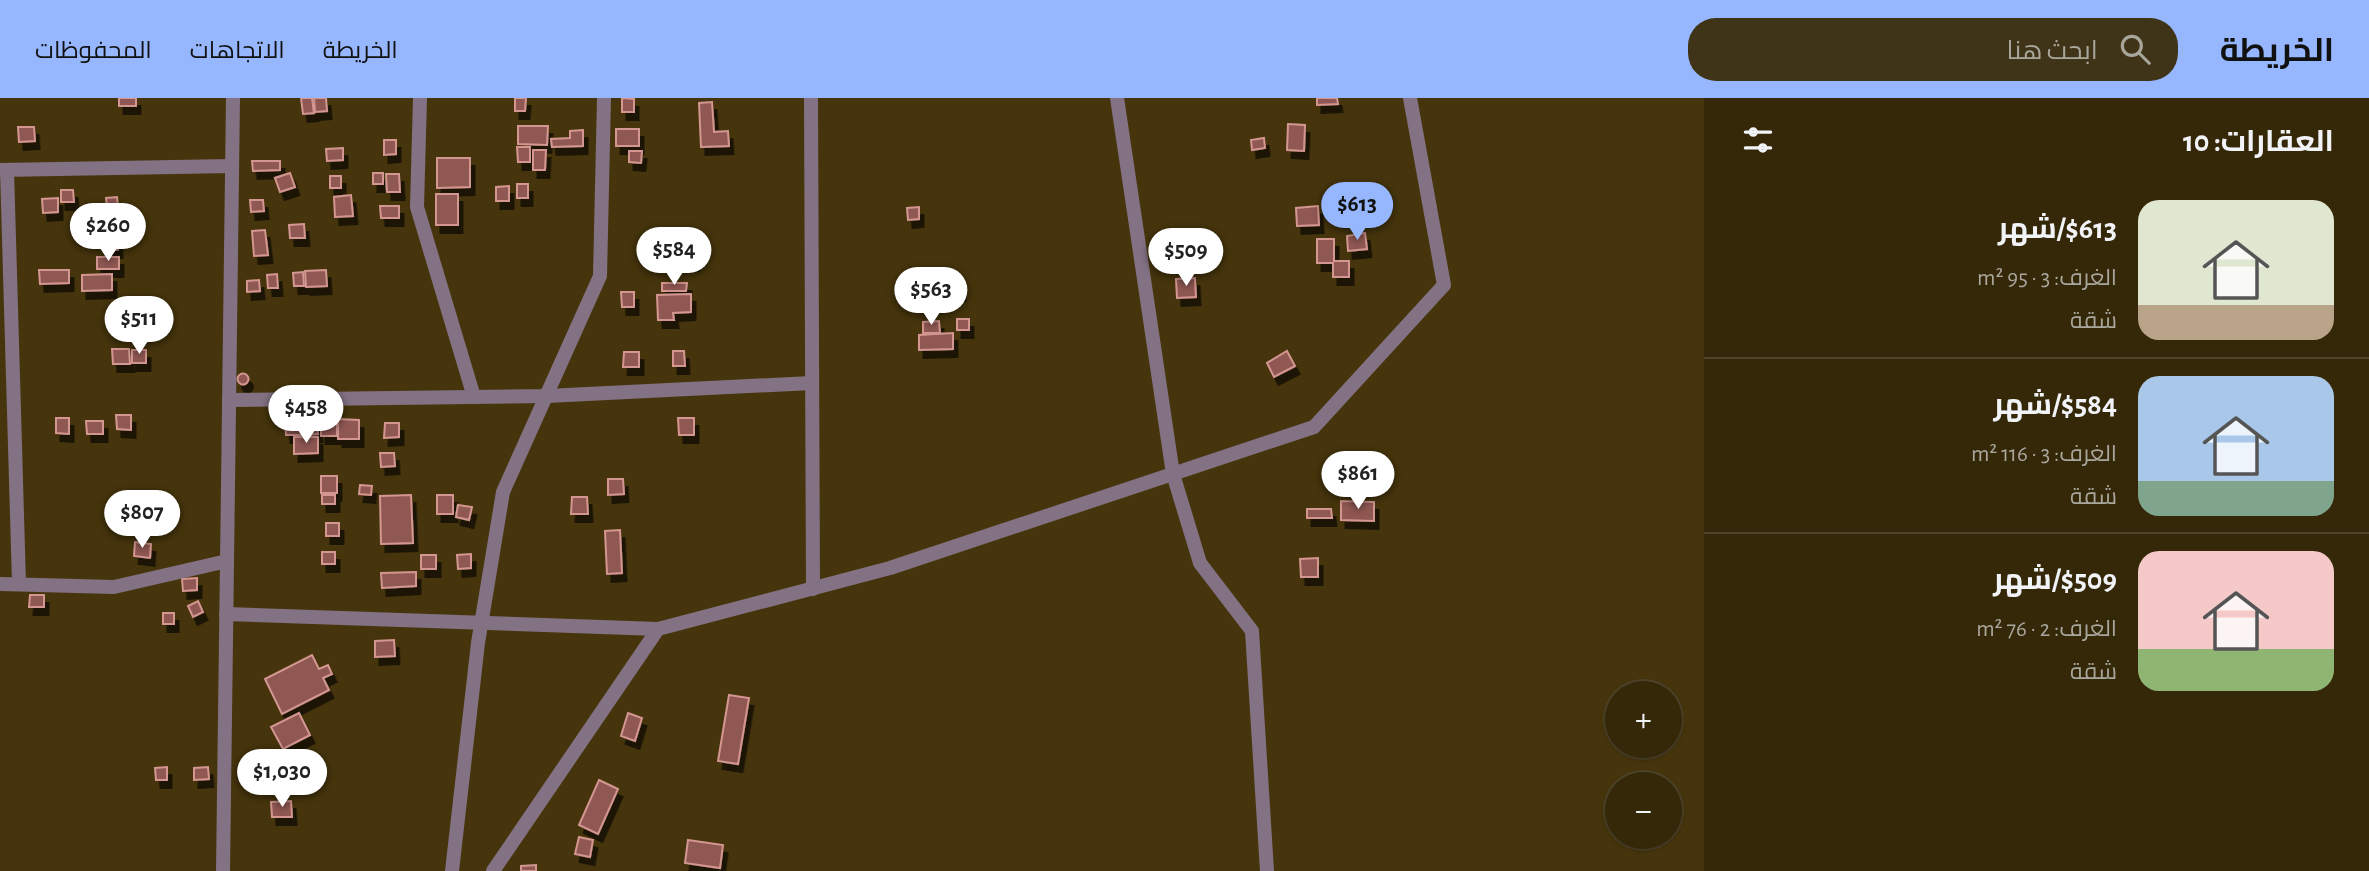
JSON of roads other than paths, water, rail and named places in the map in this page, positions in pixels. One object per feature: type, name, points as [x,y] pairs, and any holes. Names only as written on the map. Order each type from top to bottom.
[{"type":"street","points":[[223,871],[233,98]]},
{"type":"street","points":[[420,98],[417,207],[474,397]]},
{"type":"street","points":[[452,871],[481,623],[503,492],[600,276],[604,98]]},
{"type":"street","points":[[811,98],[813,589]]},
{"type":"street","points":[[1117,98],[1173,474],[1200,562],[1252,631],[1267,871]]},
{"type":"street","points":[[226,614],[658,629],[890,568],[1314,427],[1444,285],[1410,98]]},
{"type":"street","points":[[19,584],[4,170],[232,166]]},
{"type":"street","points":[[229,400],[547,396],[812,383]]},
{"type":"street","points":[[0,584],[114,587],[227,561]]},
{"type":"street","points":[[493,871],[658,629]]}]
